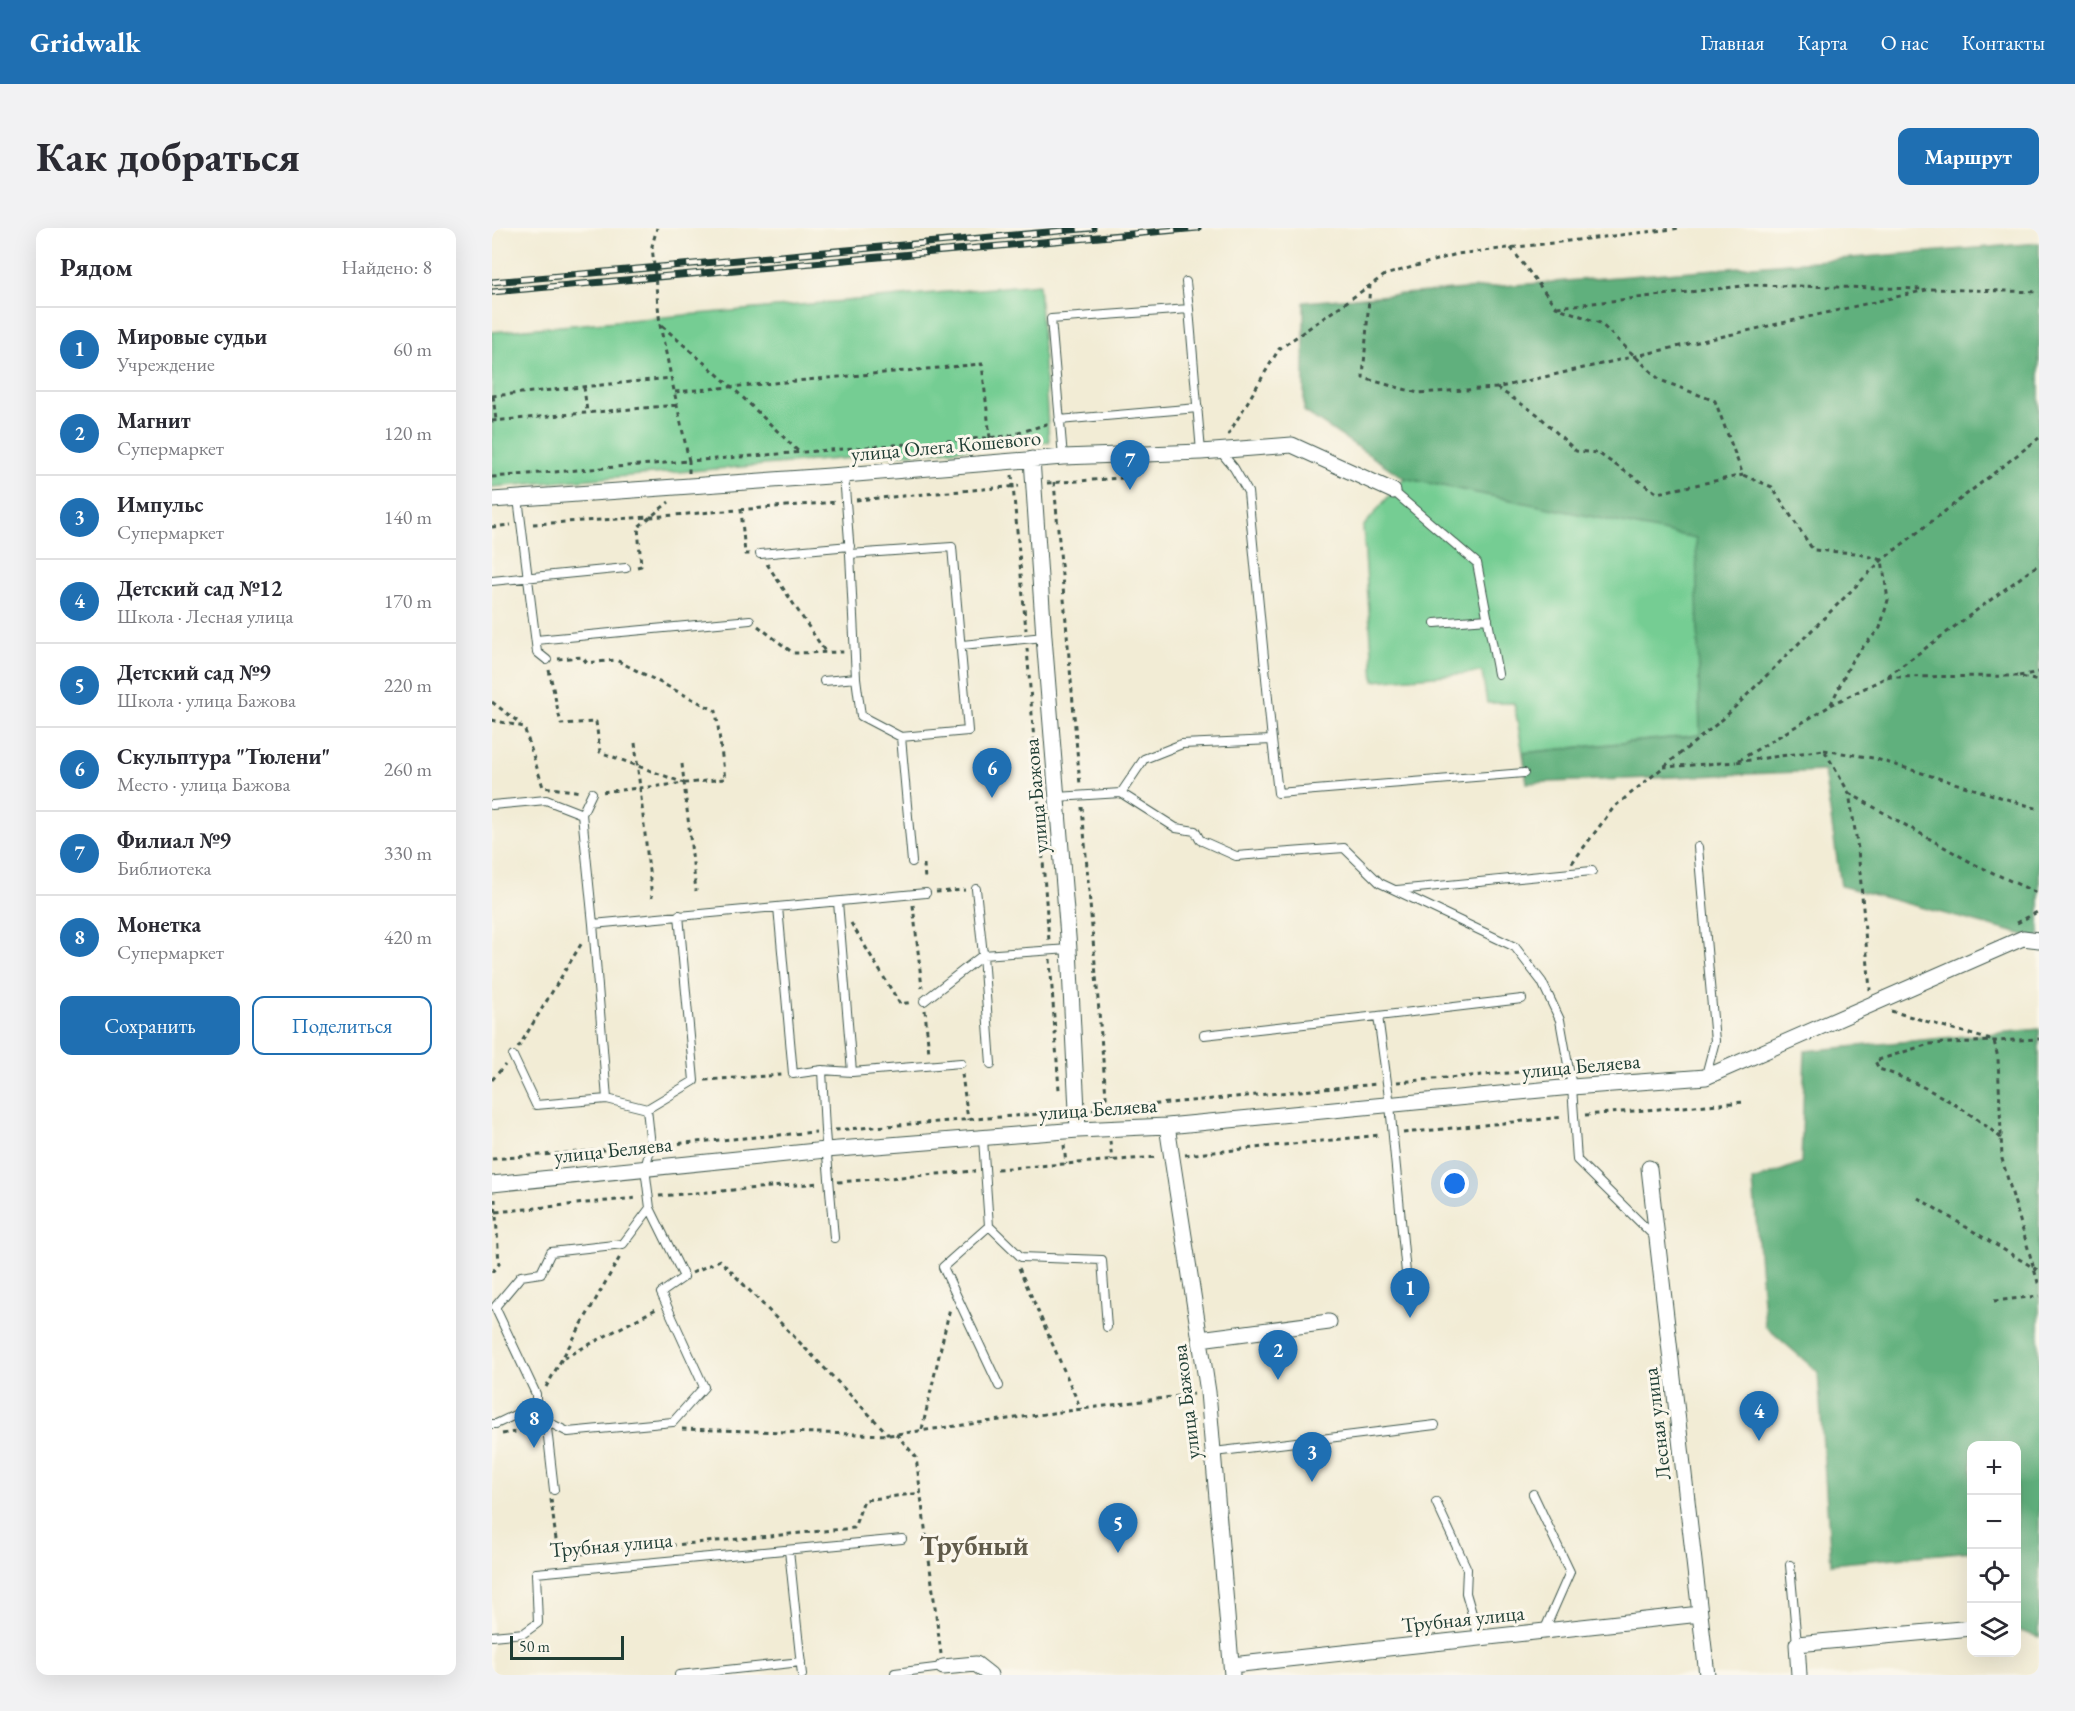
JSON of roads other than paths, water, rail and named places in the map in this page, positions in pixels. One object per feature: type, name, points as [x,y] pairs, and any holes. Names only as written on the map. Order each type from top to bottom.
[{"type":"street","name":"улица Олега Кошевого","points":[[492,500],[1032,459],[1201,452],[1292,445],[1393,491]]},
{"type":"street","name":"улица Бажова","points":[[1032,459],[1069,949],[1070,1131]]},
{"type":"street","name":"улица Беляева","points":[[493,1184],[826,1150],[1070,1131],[1167,1126],[1572,1087],[1706,1077],[2022,938],[2039,940]]},
{"type":"street","name":"улица Бажова","points":[[1167,1126],[1208,1392],[1232,1670]]},
{"type":"street","name":"Лесная улица","points":[[1649,1168],[1707,1675]]},
{"type":"street","points":[[1200,1339],[1329,1322]]},
{"type":"street","name":"Трубная улица","points":[[1232,1670],[1479,1638],[1700,1614]]},
{"type":"street","points":[[1799,1675],[1797,1644],[1967,1628]]},
{"type":"street","points":[[943,1667],[976,1664],[990,1675]]},
{"type":"lane","points":[[1186,282],[1201,452]]},
{"type":"lane","points":[[1063,457],[1052,319],[1189,309]]},
{"type":"lane","points":[[1059,420],[1198,408]]},
{"type":"lane","points":[[1219,450],[1234,468],[1248,492],[1278,793],[1524,773]]},
{"type":"lane","points":[[760,554],[850,550],[952,547],[968,731],[901,737],[861,716],[856,678],[850,550],[844,475]]},
{"type":"lane","points":[[1393,491],[1477,563],[1498,674]]},
{"type":"lane","points":[[518,498],[537,652],[547,660]]},
{"type":"lane","points":[[492,581],[626,568]]},
{"type":"lane","points":[[1435,623],[1488,619]]},
{"type":"lane","points":[[536,640],[750,620]]},
{"type":"lane","points":[[962,645],[1044,637]]},
{"type":"lane","points":[[824,681],[856,678]]},
{"type":"lane","points":[[901,737],[912,862]]},
{"type":"lane","points":[[1121,793],[1144,759],[1182,744],[1272,740]]},
{"type":"lane","points":[[592,793],[582,814],[607,1099]]},
{"type":"lane","points":[[1057,797],[1121,793],[1176,828],[1195,831],[1200,840],[1236,856],[1344,848],[1380,883],[1515,947],[1542,982],[1560,1020],[1572,1087],[1577,1160],[1657,1239]]},
{"type":"lane","points":[[492,805],[546,800],[582,814]]},
{"type":"lane","points":[[1698,847],[1715,1041],[1706,1077]]},
{"type":"lane","points":[[1396,890],[1592,871]]},
{"type":"lane","points":[[976,889],[991,1064]]},
{"type":"lane","points":[[593,924],[926,893]]},
{"type":"lane","points":[[838,902],[852,1072]]},
{"type":"lane","points":[[778,907],[793,1074],[822,1070],[852,1072],[961,1063]]},
{"type":"lane","points":[[513,1056],[537,1105],[607,1099],[647,1109],[694,1081],[679,915]]},
{"type":"lane","points":[[924,1001],[983,955],[1069,949]]},
{"type":"lane","points":[[1204,1035],[1522,999]]},
{"type":"lane","points":[[1378,1016],[1390,1105],[1408,1294]]},
{"type":"lane","points":[[822,1070],[834,1238]]},
{"type":"lane","points":[[540,1418],[568,1432],[673,1422],[704,1387],[661,1293],[684,1277],[650,1208],[645,1168],[651,1146],[647,1109]]},
{"type":"lane","points":[[983,1138],[989,1226],[1021,1257],[1102,1260],[1107,1328]]},
{"type":"lane","points":[[554,1491],[547,1428],[540,1418],[536,1405],[536,1394],[495,1307],[521,1276],[541,1274],[551,1252],[623,1244],[650,1208]]},
{"type":"lane","points":[[989,1226],[943,1266],[999,1386]]},
{"type":"lane","points":[[492,1424],[536,1405]]},
{"type":"lane","points":[[1214,1452],[1435,1425]]},
{"type":"lane","points":[[1533,1494],[1570,1572],[1544,1631]]},
{"type":"lane","points":[[1436,1502],[1467,1569],[1466,1593],[1479,1638]]},
{"type":"lane","name":"Трубная улица","points":[[492,1636],[524,1633],[538,1623],[536,1574],[902,1539]]},
{"type":"lane","points":[[789,1550],[802,1675]]},
{"type":"lane","points":[[1790,1565],[1797,1644]]},
{"type":"lane","points":[[679,1675],[801,1662]]},
{"type":"lane","points":[[895,1675],[895,1673],[943,1667]]},
{"type":"railway","points":[[492,282],[1093,228]]},
{"type":"railway","points":[[492,292],[1198,228]]},
{"type":"place","name":"Филиал №9","points":[[1130,490]]},
{"type":"place","name":"Скульптура \"Тюлени\"","points":[[992,798]]},
{"type":"place","name":"Мировые судьи","points":[[1410,1318]]},
{"type":"place","name":"Магнит","points":[[1278,1380]]},
{"type":"place","name":"Детский сад №12","points":[[1759,1441]]},
{"type":"place","name":"Монетка","points":[[534,1448]]},
{"type":"place","name":"Импульс","points":[[1312,1482]]},
{"type":"place","name":"Детский сад №9","points":[[1118,1553]]},
{"type":"district","name":"Трубный","points":[[974,1546]]}]
